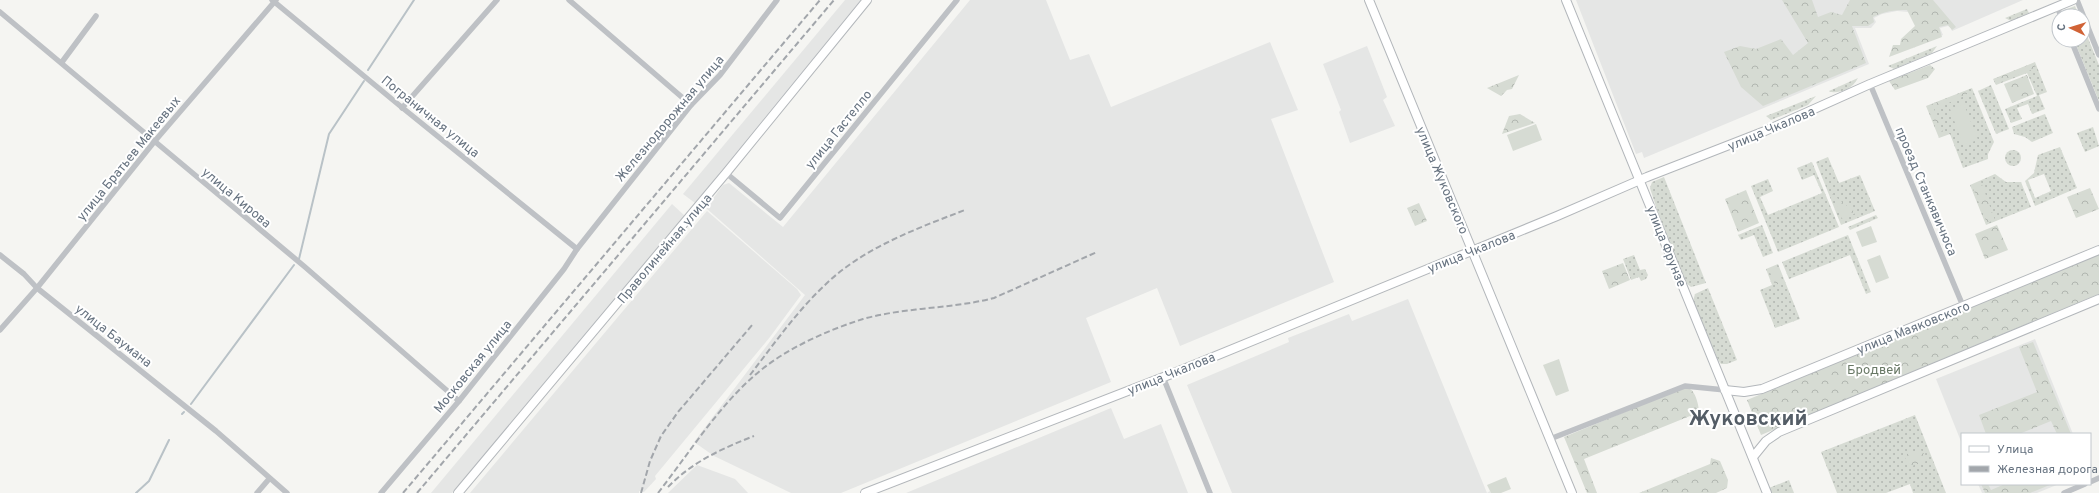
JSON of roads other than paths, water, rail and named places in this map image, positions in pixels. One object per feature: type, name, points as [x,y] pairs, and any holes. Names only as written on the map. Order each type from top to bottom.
[{"type":"street","points":[[402,108],[497,0]]},
{"type":"street","points":[[569,0],[692,105]]},
{"type":"street","name":"Железнодорожная улица","points":[[577,249],[692,105],[720,75],[778,0]]},
{"type":"street","name":"Праволинейная улица","points":[[458,493],[726,173],[867,0]]},
{"type":"street","name":"улица Гастелло","points":[[726,173],[780,218],[957,0]]},
{"type":"street","name":"улица Жуковского","points":[[1369,0],[1572,493]]},
{"type":"street","name":"улица Фрунзе","points":[[1566,0],[1768,493]]},
{"type":"street","name":"улица Чкалова","points":[[865,493],[1163,377],[1640,180],[1764,131],[2055,3],[2073,0]]},
{"type":"street","points":[[2077,0],[2099,55]]},
{"type":"street","name":"Пограничная улица","points":[[274,1],[402,108],[577,249]]},
{"type":"street","name":"улица Братьев Макеевых","points":[[0,330],[37,288],[154,142],[274,1]]},
{"type":"street","name":"улица Кирова","points":[[0,12],[62,62],[154,142],[310,272],[459,401]]},
{"type":"street","points":[[62,62],[96,16]]},
{"type":"street","points":[[2074,48],[2099,109]]},
{"type":"street","name":"проезд Станкявичюса","points":[[1870,84],[1963,306]]},
{"type":"street","name":"Московская улица","points":[[381,493],[459,401],[564,269],[577,249]]},
{"type":"street","name":"улица Маяковского","points":[[1725,390],[1744,392],[1762,390],[2099,250]]},
{"type":"street","name":"улица Баумана","points":[[0,255],[24,274],[37,288],[218,433],[269,479],[287,493]]},
{"type":"street","points":[[1753,457],[1766,442],[1779,432],[2099,299]]},
{"type":"street","points":[[1163,377],[1210,493]]},
{"type":"street","points":[[1550,439],[1685,386],[1725,390]]},
{"type":"street","points":[[257,493],[269,479]]},
{"type":"street","points":[[2064,493],[2083,485]]},
{"type":"waterway","points":[[368,70],[414,0]]},
{"type":"waterway","points":[[299,259],[329,134],[364,81]]},
{"type":"waterway","points":[[191,404],[294,265]]},
{"type":"waterway","points":[[136,493],[149,481],[169,440]]},
{"type":"railway","points":[[403,493],[820,0]]},
{"type":"railway","points":[[417,493],[834,0]]},
{"type":"railway","points":[[750,375],[805,305],[841,271],[892,240],[965,210]]},
{"type":"railway","points":[[658,493],[703,432],[741,388],[765,367],[805,342],[834,329],[879,315],[978,302],[994,298],[1097,252]]},
{"type":"railway","points":[[641,493],[650,461],[661,436],[678,412],[753,324]]},
{"type":"railway","points":[[668,487],[687,470],[708,457],[754,436]]},
{"type":"district","name":"Жуковский","points":[[1748,418]]},
{"type":"park label","name":"Бродвей","points":[[1874,369]]}]
